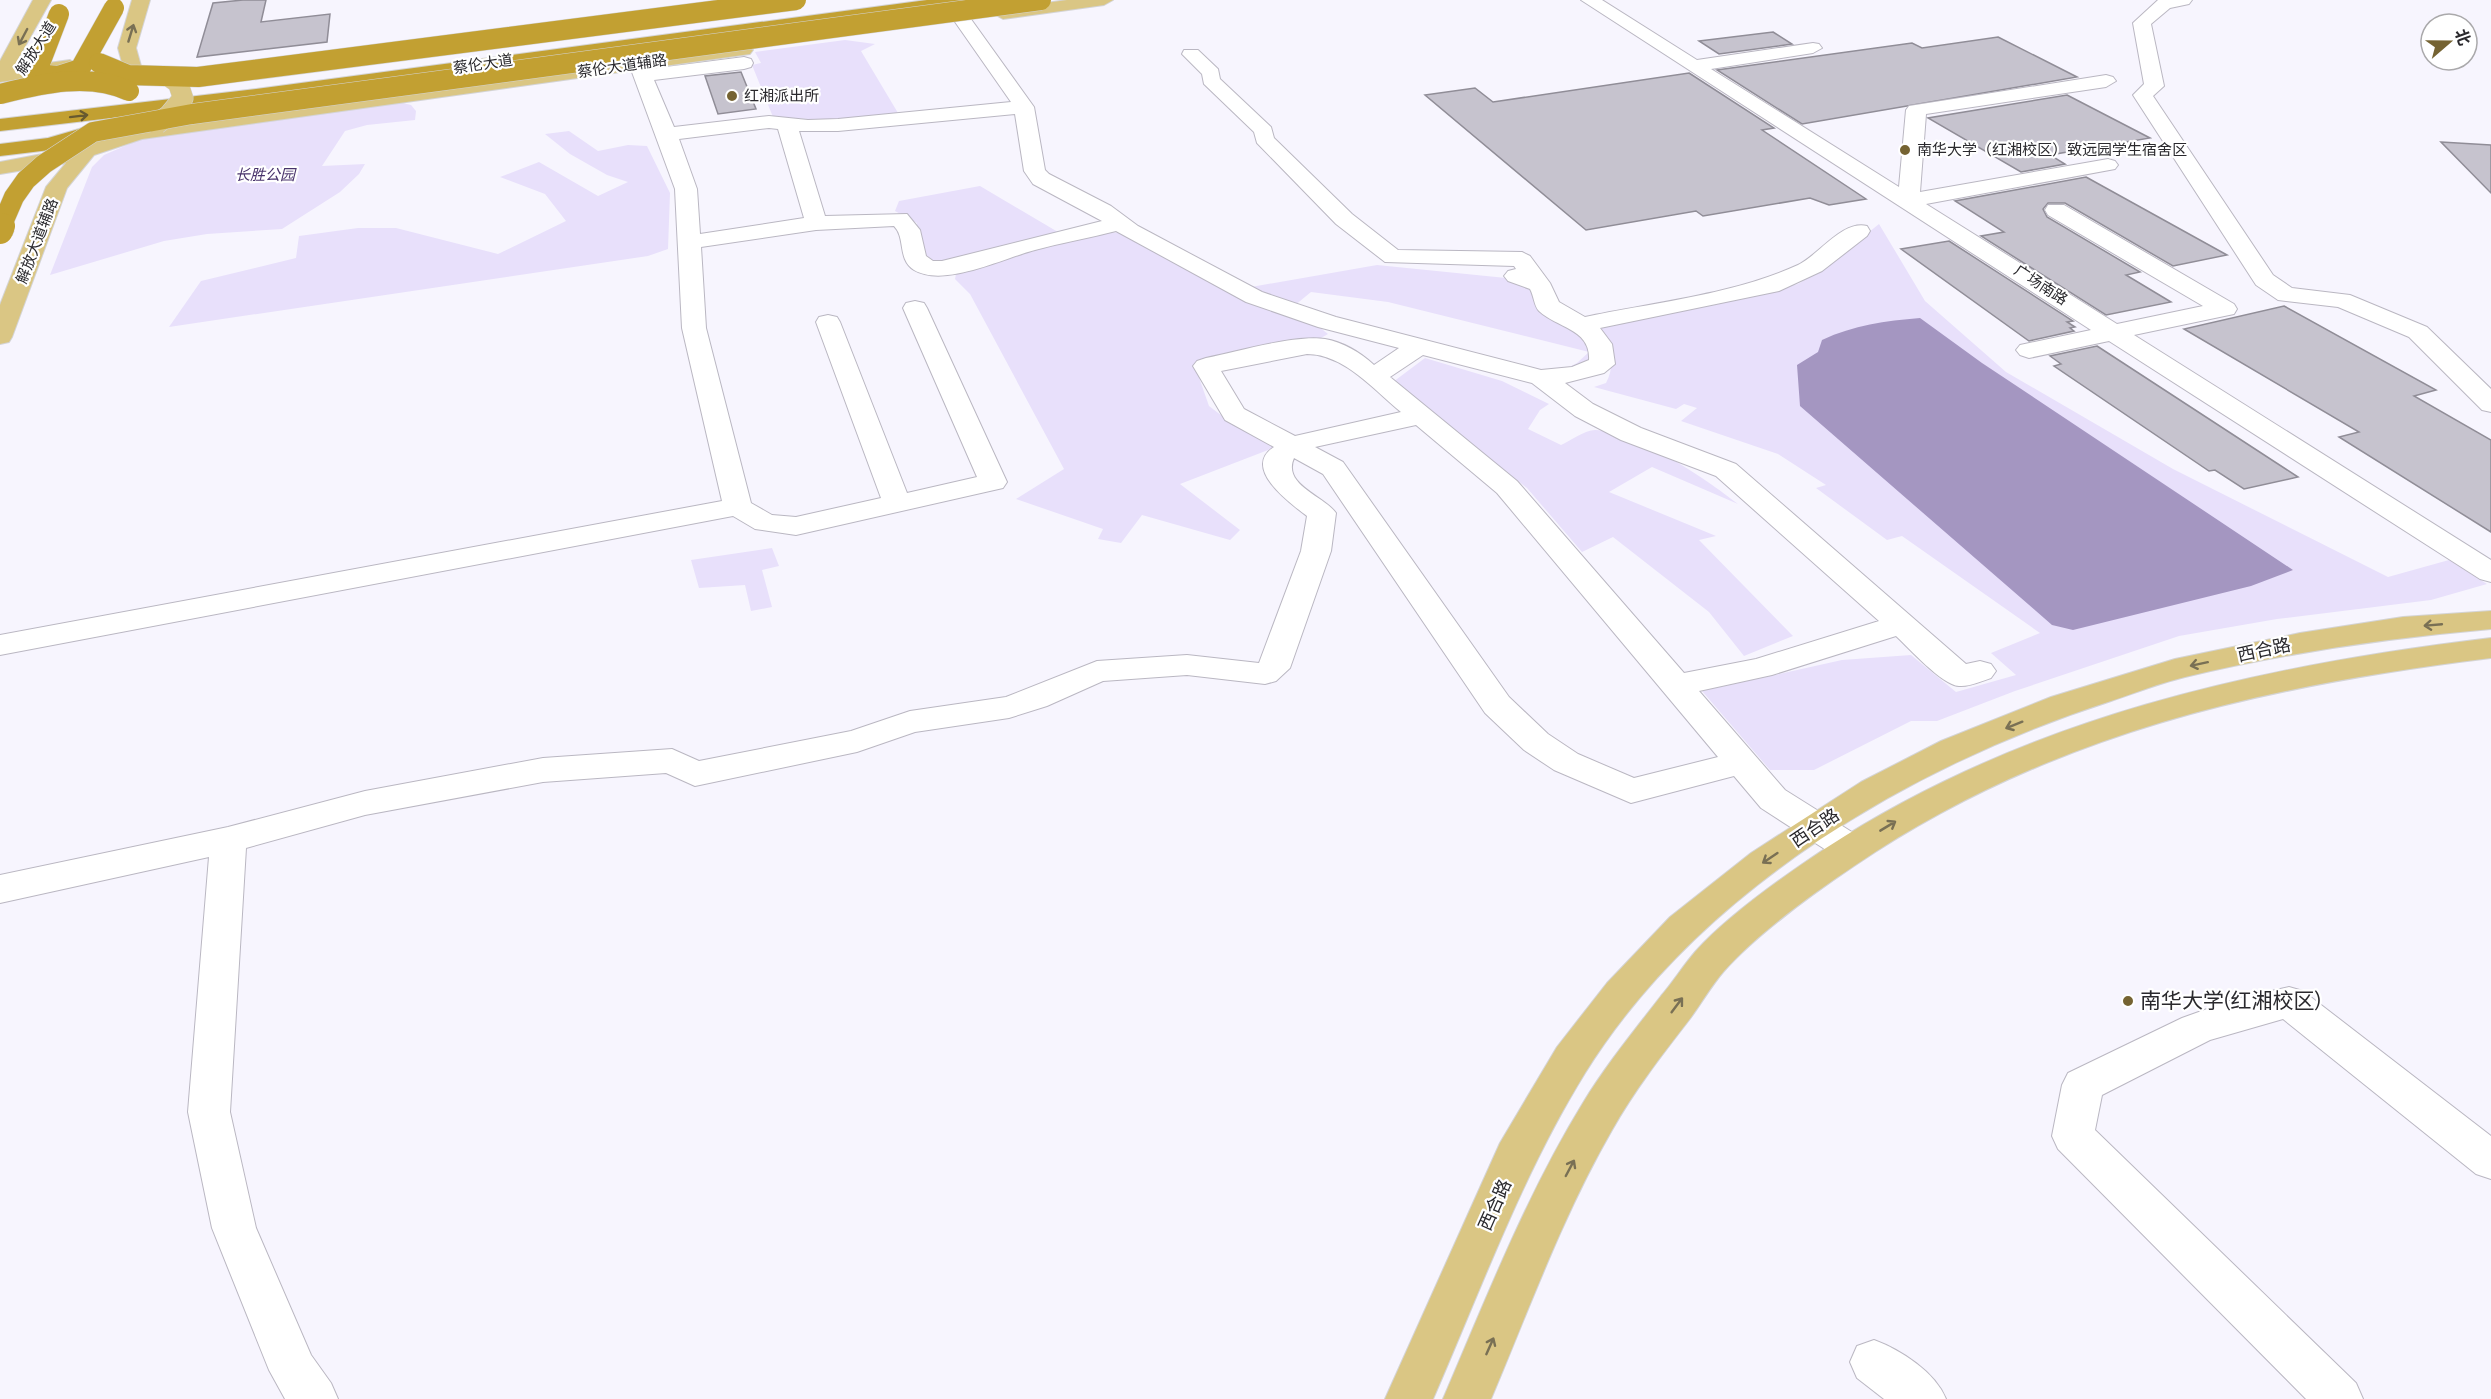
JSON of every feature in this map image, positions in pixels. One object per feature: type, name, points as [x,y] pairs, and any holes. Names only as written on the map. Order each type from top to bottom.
[{"type":"highway","points":[[796,0],[198,77],[170,82],[163,87],[156,112],[164,115],[192,114],[1041,0]]},
{"type":"highway","name":"蔡伦大道","points":[[0,111],[857,0]]},
{"type":"highway","points":[[63,7],[36,74],[57,76],[80,69],[116,4]]},
{"type":"highway","points":[[0,150],[90,142],[125,116],[135,105],[135,96],[125,88],[104,78],[99,63],[116,4]]},
{"type":"highway","name":"解放大道","points":[[0,90],[20,76],[30,63],[63,7]]},
{"type":"highway","name":"蔡伦大道","points":[[0,125],[964,10]]},
{"type":"highway","points":[[0,76],[30,63]]},
{"type":"highway","points":[[99,63],[128,75],[198,77]]},
{"type":"highway","points":[[0,94],[50,84],[80,82],[125,88]]},
{"type":"highway","points":[[0,231],[14,197],[26,180],[44,164],[90,142],[192,114]]},
{"type":"highway","points":[[44,164],[99,140],[192,114]]},
{"type":"main road","points":[[0,76],[42,0]]},
{"type":"main road","points":[[132,66],[127,48],[141,0]]},
{"type":"main road","points":[[167,75],[732,0]]},
{"type":"main road","name":"蔡伦大道辅路","points":[[148,128],[640,70],[964,10],[1104,0]]},
{"type":"main road","points":[[0,76],[79,66],[132,66],[167,75],[178,83],[183,98],[169,115],[148,128],[90,142],[45,162],[0,168]]},
{"type":"main road","name":"解放大道辅路","points":[[0,337],[57,187],[90,142]]},
{"type":"main road","name":"西合路","points":[[1409,1399],[1522,1143],[1572,1059],[1621,994],[1683,927],[1764,862],[1873,790],[1953,750],[2063,705],[2175,669],[2312,641],[2403,627],[2491,620]]},
{"type":"main road","name":"西合路","points":[[1467,1399],[1568,1171],[1621,1079],[1714,956],[1795,886],[1850,848],[1906,815],[1980,777],[2092,732],[2203,696],[2325,669],[2491,648]]},
{"type":"street","name":"广场南路","points":[[1590,0],[2491,573]]},
{"type":"street","points":[[2183,0],[2164,4],[2142,23],[2154,86],[2143,95],[2264,280],[2286,295],[2342,300],[2418,332],[2491,404]]},
{"type":"street","points":[[964,10],[1024,106],[1035,171],[1041,179],[1102,211],[1119,223],[1254,297],[1327,322],[1541,378],[1562,377],[1602,364],[1604,352],[1595,335],[1548,306],[1545,290],[1536,281],[1516,275],[1430,266],[1394,257],[1344,219],[1264,139],[1264,131],[1211,80],[1211,73],[1191,54]]},
{"type":"street","points":[[1693,66],[1813,48]]},
{"type":"street","points":[[738,507],[694,328],[686,189],[640,70],[744,63]]},
{"type":"street","points":[[2106,81],[1916,110],[1908,201],[2108,165]]},
{"type":"street","points":[[667,135],[786,122],[808,126],[838,125],[1024,106]]},
{"type":"street","points":[[786,122],[816,223]]},
{"type":"street","points":[[2029,350],[2225,309],[2056,210]]},
{"type":"street","points":[[689,242],[816,223],[899,219],[907,224],[910,231],[910,244],[914,256],[921,264],[934,269],[962,265],[1018,247],[1079,235],[1119,223]]},
{"type":"street","points":[[1580,325],[1771,286],[1814,266],[1859,231]]},
{"type":"street","points":[[0,645],[738,507],[765,523],[796,526],[993,482],[915,308]]},
{"type":"street","points":[[828,322],[897,504]]},
{"type":"street","points":[[1742,762],[1631,791],[1566,762],[1536,742],[1497,705],[1333,468],[1234,414],[1206,366],[1323,346],[1352,359],[1507,487],[1742,762],[1773,799],[1850,848]]},
{"type":"street","points":[[1373,377],[1419,346]]},
{"type":"street","points":[[1541,378],[1584,410],[1631,434],[1726,470],[1960,676],[1980,671]]},
{"type":"street","points":[[0,889],[228,840],[365,803],[543,770],[672,761],[695,774],[857,741],[910,722],[1009,707],[1035,699],[1096,671],[1187,665],[1265,674],[1274,668],[1316,551],[1322,513],[1280,481],[1275,466],[1280,454],[1309,440],[1421,416]]},
{"type":"street","points":[[1676,685],[1761,668],[1902,624]]},
{"type":"street","points":[[228,840],[209,1112],[234,1228],[293,1370],[314,1399]]},
{"type":"street","points":[[2339,1399],[2073,1136],[2083,1084],[2196,1029],[2235,1015],[2289,1002],[2491,1161]]},
{"type":"street","points":[[1874,1362],[1922,1399]]},
{"type":"green space","points":[[845,40],[875,44],[861,51],[898,113],[827,120],[773,117],[752,65],[761,63],[755,52]]},
{"type":"green space","name":"长胜公园","points":[[399,102],[411,105],[416,111],[415,120],[367,125],[345,131],[322,166],[365,164],[359,174],[340,192],[282,229],[207,234],[164,241],[50,275],[92,167],[104,155],[143,138]]},
{"type":"green space","points":[[569,131],[598,151],[628,145],[647,146],[670,193],[668,249],[648,256],[169,327],[201,281],[296,258],[299,236],[358,228],[396,228],[498,254],[566,221],[545,194],[500,177],[539,162],[598,196],[628,182],[607,175],[570,154],[545,134]]},
{"type":"green space","points":[[980,186],[1063,235],[1021,241],[949,263],[936,261],[926,255],[919,243],[917,223],[895,211],[899,201]]},
{"type":"green space","points":[[1879,224],[1925,301],[2006,372],[2173,469],[2388,577],[2449,560],[2487,584],[2431,600],[2277,619],[2179,636],[2015,691],[1937,721],[1911,721],[1814,770],[1770,770],[1702,691],[1842,660],[1911,655],[1956,692],[2016,675],[1991,653],[2040,633],[1902,536],[1887,540],[1816,488],[1826,485],[1778,454],[1681,421],[1697,408],[1684,404],[1676,409],[1594,387],[1606,383],[1611,369],[1610,356],[1600,329],[1604,326],[1715,304],[1798,284],[1823,269]]},
{"type":"green space","points":[[1108,232],[1120,233],[1318,326],[1328,334],[1312,343],[1195,366],[1209,406],[1234,425],[1276,447],[1180,484],[1240,530],[1230,540],[1142,515],[1121,543],[1098,539],[1103,529],[1016,499],[1064,469],[970,294],[955,279],[956,274],[988,260]]},
{"type":"green space","points":[[1377,265],[1516,279],[1534,284],[1592,342],[1592,364],[1560,372],[1577,363],[1589,352],[1388,302],[1311,292],[1294,306],[1251,287]]},
{"type":"green space","points":[[1425,358],[1502,381],[1549,404],[1540,410],[1528,429],[1561,445],[1591,430],[1612,433],[1650,447],[1724,493],[1738,504],[1652,467],[1609,492],[1716,536],[1699,540],[1793,636],[1744,656],[1709,612],[1613,537],[1582,552],[1527,488],[1393,382]]},
{"type":"green space","points":[[772,548],[779,566],[762,570],[772,607],[751,611],[745,585],[699,588],[691,560]]},
{"type":"shaded area","points":[[1920,318],[1982,363],[2293,570],[2251,586],[2073,630],[2052,625],[1800,406],[1797,365],[1818,352],[1822,340],[1870,324]]},
{"type":"building","points":[[266,0],[261,22],[330,14],[327,42],[197,57],[213,3]]},
{"type":"building","points":[[1773,32],[1792,44],[1719,54],[1699,41]]},
{"type":"building","points":[[1998,37],[2077,77],[1802,124],[1717,70],[1912,43],[1922,48]]},
{"type":"building","name":"红湘派出所","points":[[741,72],[756,109],[718,114],[705,76]]},
{"type":"building","points":[[1689,73],[1774,128],[1762,130],[1866,199],[1829,205],[1810,198],[1703,216],[1696,211],[1586,230],[1425,95],[1475,88],[1493,102]]},
{"type":"building","points":[[2067,95],[2150,138],[2050,155],[2065,164],[2021,172],[1928,118]]},
{"type":"building","points":[[2441,142],[2491,145],[2491,193]]},
{"type":"building","points":[[2086,177],[2227,255],[2173,266],[2065,203],[2048,203],[2043,209],[2047,217],[2140,272],[2126,275],[2171,302],[2106,315],[1981,236],[2004,232],[1955,201]]},
{"type":"building","points":[[1949,241],[2073,321],[2067,322],[2075,327],[2070,328],[2074,331],[2029,341],[1901,249]]},
{"type":"building","points":[[2284,306],[2436,390],[2414,396],[2491,440],[2491,532],[2339,437],[2359,432],[2184,329]]},
{"type":"building","points":[[2097,346],[2298,477],[2244,489],[2215,470],[2209,471],[2054,366],[2061,364],[2050,356]]},
{"type":"place","name":"红湘派出所","points":[[732,96]]},
{"type":"place","name":"南华大学（红湘校区）致远园学生宿舍区","points":[[1905,150]]},
{"type":"place","name":"南华大学(红湘校区)","points":[[2128,1001]]}]
